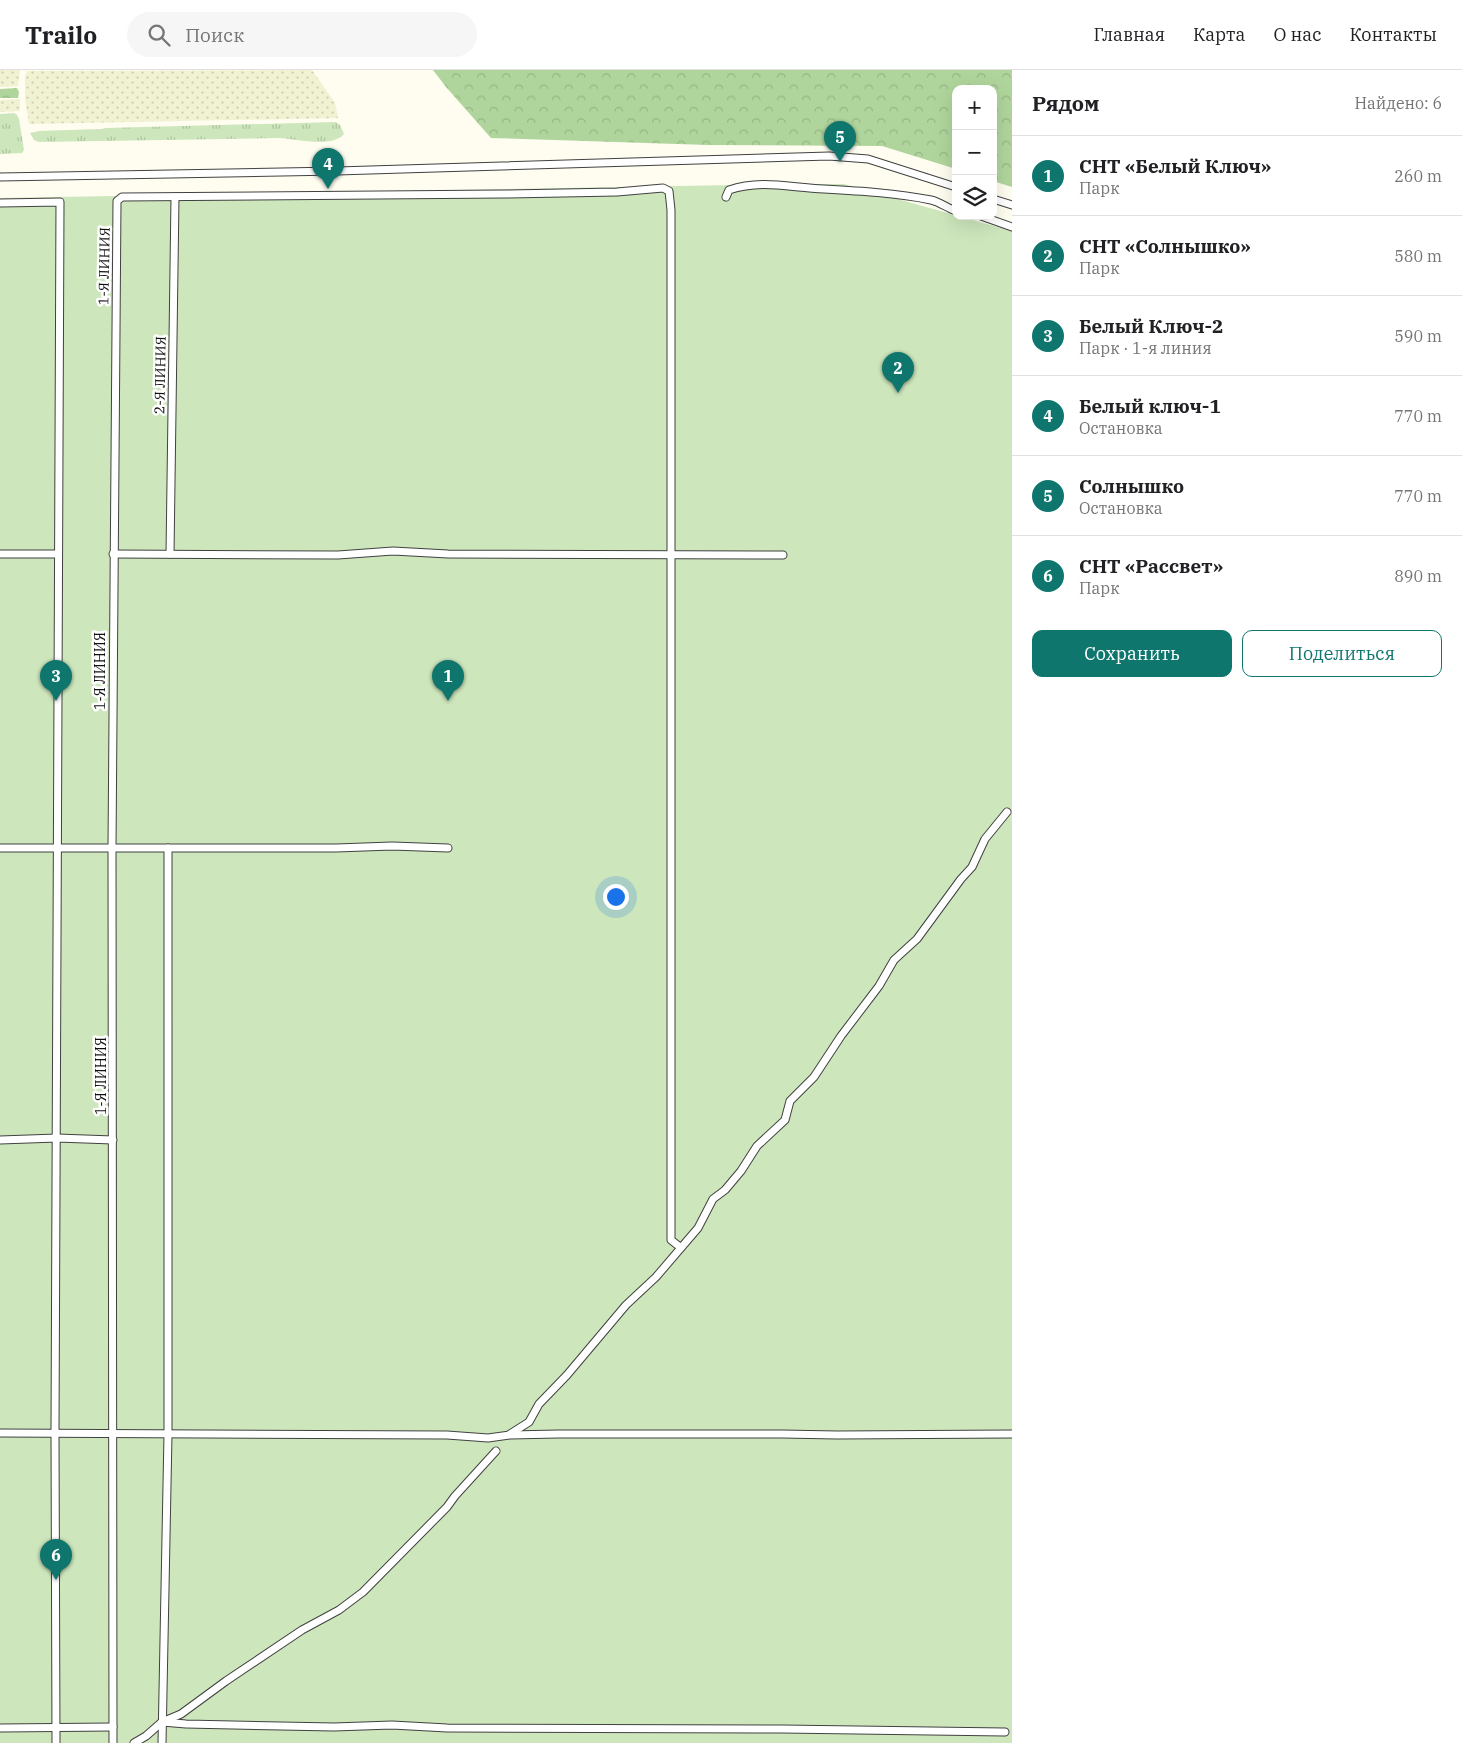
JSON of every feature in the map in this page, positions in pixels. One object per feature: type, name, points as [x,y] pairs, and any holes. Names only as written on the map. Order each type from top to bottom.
[{"type":"street","points":[[0,177],[342,171],[828,156],[868,159],[952,186]]},
{"type":"street","points":[[726,197],[729,190],[745,184],[787,185],[882,192],[934,201],[952,209]]},
{"type":"street","points":[[175,197],[617,192],[663,188],[669,191],[671,220],[671,1240],[680,1247]]},
{"type":"street","name":"1-Я ЛИНИЯ","points":[[113,1743],[112,847],[117,201],[122,197],[175,197]]},
{"type":"street","name":"2-Я ЛИНИЯ","points":[[170,554],[175,197]]},
{"type":"street","points":[[997,200],[1012,205]]},
{"type":"street","points":[[0,203],[60,202],[54,1433],[56,1743]]},
{"type":"street","points":[[991,220],[1012,228]]},
{"type":"street","points":[[114,554],[338,555],[393,550],[448,554],[783,555]]},
{"type":"street","points":[[0,554],[58,554]]},
{"type":"street","points":[[510,1434],[529,1422],[539,1404],[567,1375],[626,1304],[656,1277],[698,1228],[713,1199],[725,1190],[741,1171],[757,1146],[785,1120],[790,1101],[814,1077],[841,1036],[879,986],[897,956],[916,939],[972,867],[985,839],[1007,812]]},
{"type":"street","points":[[0,848],[336,848],[392,846],[448,848]]},
{"type":"street","points":[[162,1743],[168,1434],[168,848]]},
{"type":"street","points":[[0,1140],[56,1138],[113,1140]]},
{"type":"street","points":[[0,1433],[448,1435],[488,1438],[510,1434],[782,1434],[846,1436],[1012,1434]]},
{"type":"street","points":[[134,1743],[146,1736],[162,1722],[182,1714],[226,1681],[302,1630],[339,1610],[363,1592],[447,1507],[496,1451]]},
{"type":"street","points":[[162,1722],[334,1728],[392,1725],[447,1728],[1005,1732]]},
{"type":"street","points":[[0,1728],[113,1727]]},
{"type":"green space","points":[[0,70],[20,70],[18,86],[0,87]]},
{"type":"green space","points":[[312,70],[335,103],[338,118],[29,124],[25,100],[25,77],[27,71]]},
{"type":"green space","points":[[433,70],[1012,70],[1012,187],[997,182],[997,85],[952,85],[952,168],[882,146],[708,145],[491,138]]},
{"type":"green space","points":[[17,88],[19,92],[18,98],[0,98],[0,89]]},
{"type":"green space","points":[[20,99],[20,111],[0,112],[0,100]]},
{"type":"green space","points":[[14,113],[19,119],[24,150],[22,153],[0,154],[0,114]]},
{"type":"green space","points":[[336,122],[340,125],[344,134],[332,141],[323,142],[279,138],[39,142],[34,140],[30,133],[106,128]]},
{"type":"green space","points":[[844,184],[952,214],[952,220],[973,220],[1012,231],[1012,1743],[0,1743],[0,198]]},
{"type":"place","name":"Солнышко","points":[[840,162]]},
{"type":"place","name":"Белый ключ-1","points":[[328,189]]},
{"type":"place","name":"СНТ «Солнышко»","points":[[898,393]]},
{"type":"place","name":"Белый Ключ-2","points":[[56,701]]},
{"type":"place","name":"СНТ «Белый Ключ»","points":[[448,701]]},
{"type":"place","name":"СНТ «Рассвет»","points":[[56,1580]]}]
